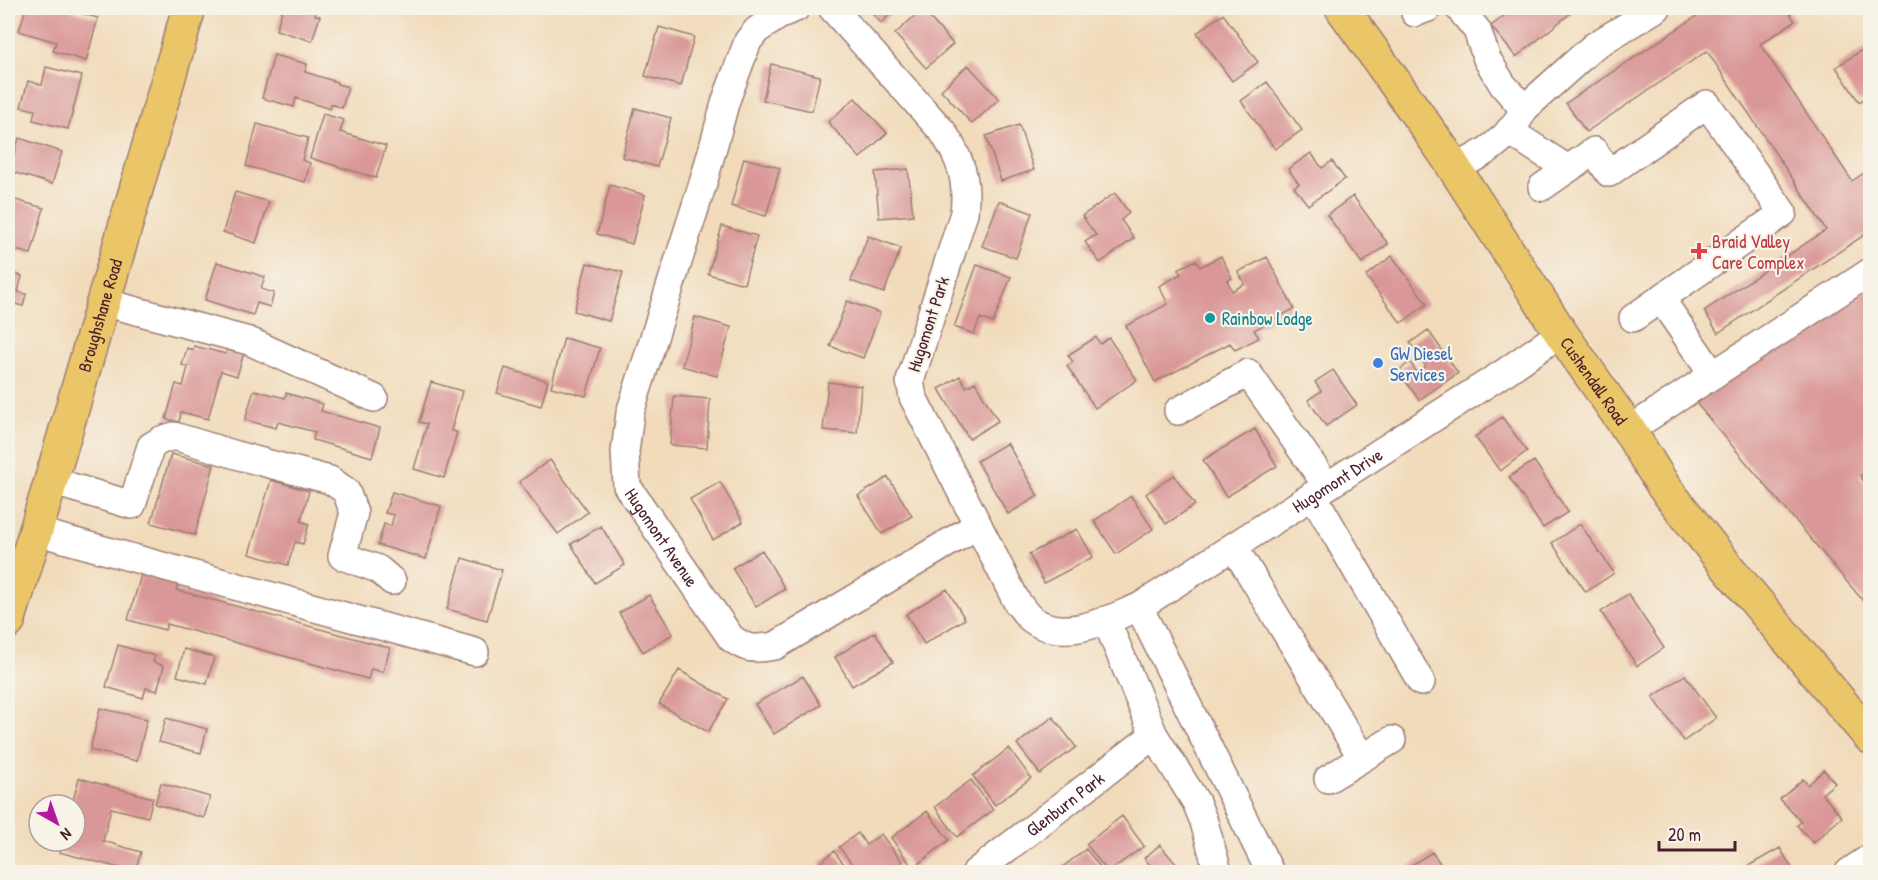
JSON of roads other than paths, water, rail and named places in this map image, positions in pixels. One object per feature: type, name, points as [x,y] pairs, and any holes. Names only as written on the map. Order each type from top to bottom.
[{"type":"main road","name":"Broughshane Road","points":[[8,622],[189,8]]},
{"type":"main road","name":"Cushendall Road","points":[[1342,8],[1454,168],[1562,333],[1629,430],[1664,487],[1728,568],[1870,736]]},
{"type":"street","name":"Hugomont Avenue","points":[[796,8],[783,13],[757,30],[748,41],[726,100],[704,180],[630,413],[625,452],[627,486],[731,638],[744,647],[754,650],[775,646],[978,525]]},
{"type":"street","name":"Hugomont Park","points":[[832,8],[943,132],[957,153],[963,171],[967,193],[964,213],[909,381],[913,397],[1017,602],[1030,617],[1050,627],[1066,629],[1107,620]]},
{"type":"street","points":[[1459,8],[1477,30],[1487,59],[1503,85],[1524,109]]},
{"type":"street","points":[[1454,168],[1484,155],[1518,123],[1524,109],[1594,46],[1657,8]]},
{"type":"street","points":[[1542,187],[1594,151],[1609,173],[1707,105],[1783,213],[1633,318]]},
{"type":"street","points":[[1509,131],[1568,170]]},
{"type":"street","points":[[1629,430],[1870,272]]},
{"type":"street","points":[[1661,299],[1713,375]]},
{"type":"street","points":[[103,302],[249,341],[374,398]]},
{"type":"street","name":"Hugomont Drive","points":[[1107,620],[1139,607],[1562,333]]},
{"type":"street","points":[[1178,411],[1248,373],[1320,491],[1421,682]]},
{"type":"street","points":[[51,481],[132,506],[151,446],[174,436],[243,458],[330,480],[346,491],[354,513],[342,556],[378,569],[392,581]]},
{"type":"street","points":[[35,531],[475,652]]},
{"type":"street","points":[[1234,547],[1362,758]]},
{"type":"street","points":[[1139,607],[1270,873]]},
{"type":"street","points":[[1107,620],[1154,735],[1196,802],[1218,873]]},
{"type":"street","name":"Glenburn Park","points":[[976,873],[1154,735]]},
{"type":"street","points":[[1328,779],[1392,741]]},
{"type":"street","points":[[1849,873],[1870,858]]},
{"type":"place","name":"Braid Valley Care Complex","points":[[1699,251]]},
{"type":"place","name":"Rainbow Lodge","points":[[1210,318]]},
{"type":"place","name":"GW Diesel Services","points":[[1378,363]]}]
